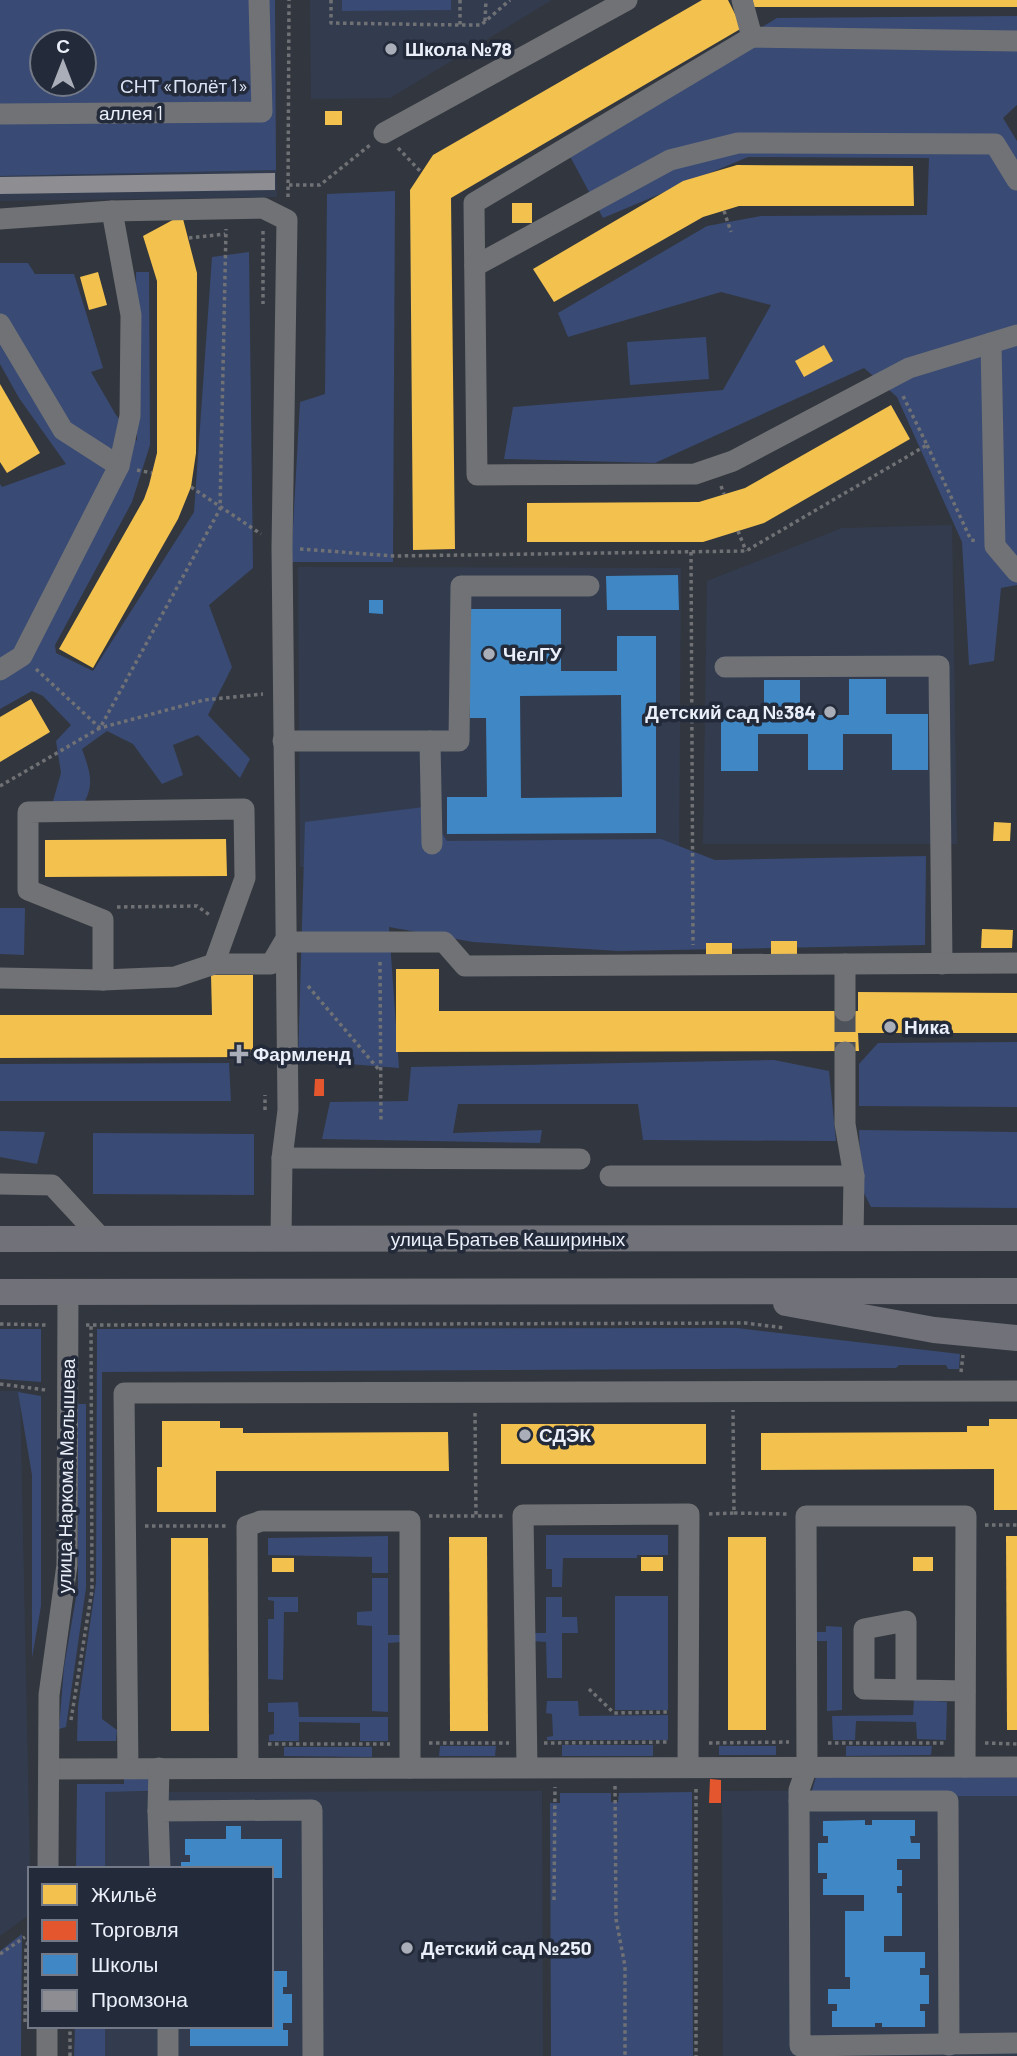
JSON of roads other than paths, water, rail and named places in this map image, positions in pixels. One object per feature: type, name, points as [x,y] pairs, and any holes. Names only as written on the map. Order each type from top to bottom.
[{"type":"main road","name":"улица Братьев Кашириных","points":[[0,1239],[1017,1238]]},
{"type":"main road","points":[[715,1291],[944,1331],[1017,1338]]},
{"type":"main road","points":[[0,1292],[1017,1291]]},
{"type":"street","name":"аллея 1","points":[[0,114],[262,112],[259,0]]},
{"type":"street","points":[[384,133],[627,0]]},
{"type":"street","points":[[742,0],[751,37]]},
{"type":"street","points":[[1017,41],[751,37],[474,203],[477,475],[695,474],[733,461],[909,368],[1017,335]]},
{"type":"street","points":[[475,266],[670,160],[738,143],[995,144],[1017,180]]},
{"type":"street","points":[[0,219],[112,211],[263,208],[287,220],[282,548],[284,951],[288,1110],[282,1158],[281,1239]]},
{"type":"street","points":[[0,670],[22,656],[119,466],[130,416],[131,315],[112,211]]},
{"type":"street","points":[[0,324],[63,430],[119,466]]},
{"type":"street","points":[[991,343],[995,546],[1017,572]]},
{"type":"street","points":[[283,740],[459,740],[461,586],[590,586]]},
{"type":"street","points":[[725,667],[939,666],[942,964]]},
{"type":"street","points":[[430,740],[432,844]]},
{"type":"street","points":[[103,980],[103,920],[28,890],[28,812],[244,809],[244,878],[214,964]]},
{"type":"street","points":[[0,978],[103,980],[175,977],[214,964],[271,964],[284,951],[380,942],[444,942],[464,966],[1017,963]]},
{"type":"street","points":[[845,964],[845,1011]]},
{"type":"street","points":[[845,1052],[845,1124],[854,1176],[853,1238]]},
{"type":"street","points":[[282,1158],[580,1159]]},
{"type":"street","points":[[610,1176],[854,1176]]},
{"type":"street","points":[[0,1184],[52,1185],[103,1240]]},
{"type":"street","name":"улица Наркома Малышева","points":[[48,1867],[51,1671],[67,1565],[68,1292]]},
{"type":"street","points":[[128,1768],[124,1393],[1017,1391]]},
{"type":"street","points":[[527,1767],[523,1515],[689,1514],[689,1712],[696,1766]]},
{"type":"street","points":[[965,1767],[966,1516],[806,1516],[807,1767],[799,1801],[800,2046],[1017,2043]]},
{"type":"street","points":[[248,1768],[247,1526],[261,1521],[410,1521],[410,1768]]},
{"type":"street","points":[[906,1689],[965,1691]]},
{"type":"street","points":[[49,1769],[1017,1767]]},
{"type":"street","points":[[159,1768],[160,1867]]},
{"type":"street","points":[[799,1801],[948,1801],[949,2045]]},
{"type":"street","points":[[158,1811],[312,1810],[313,2056]]},
{"type":"street","points":[[47,2028],[47,2056]]},
{"type":"street","points":[[168,2028],[168,2056]]},
{"type":"tunnel","points":[[845,1011],[845,1052]]},
{"type":"place","name":"Школа №78","points":[[391,49]]},
{"type":"place","name":"ЧелГУ","points":[[489,654]]},
{"type":"place","name":"Детский сад №384","points":[[830,712]]},
{"type":"place","name":"Ника","points":[[890,1027]]},
{"type":"place","name":"Фармленд","points":[[239,1054]]},
{"type":"place","name":"СДЭК","points":[[525,1435]]},
{"type":"place","name":"Детский сад №250","points":[[407,1948]]},
{"type":"park label","name":"СНТ «Полёт 1»","points":[[184,86]]}]
